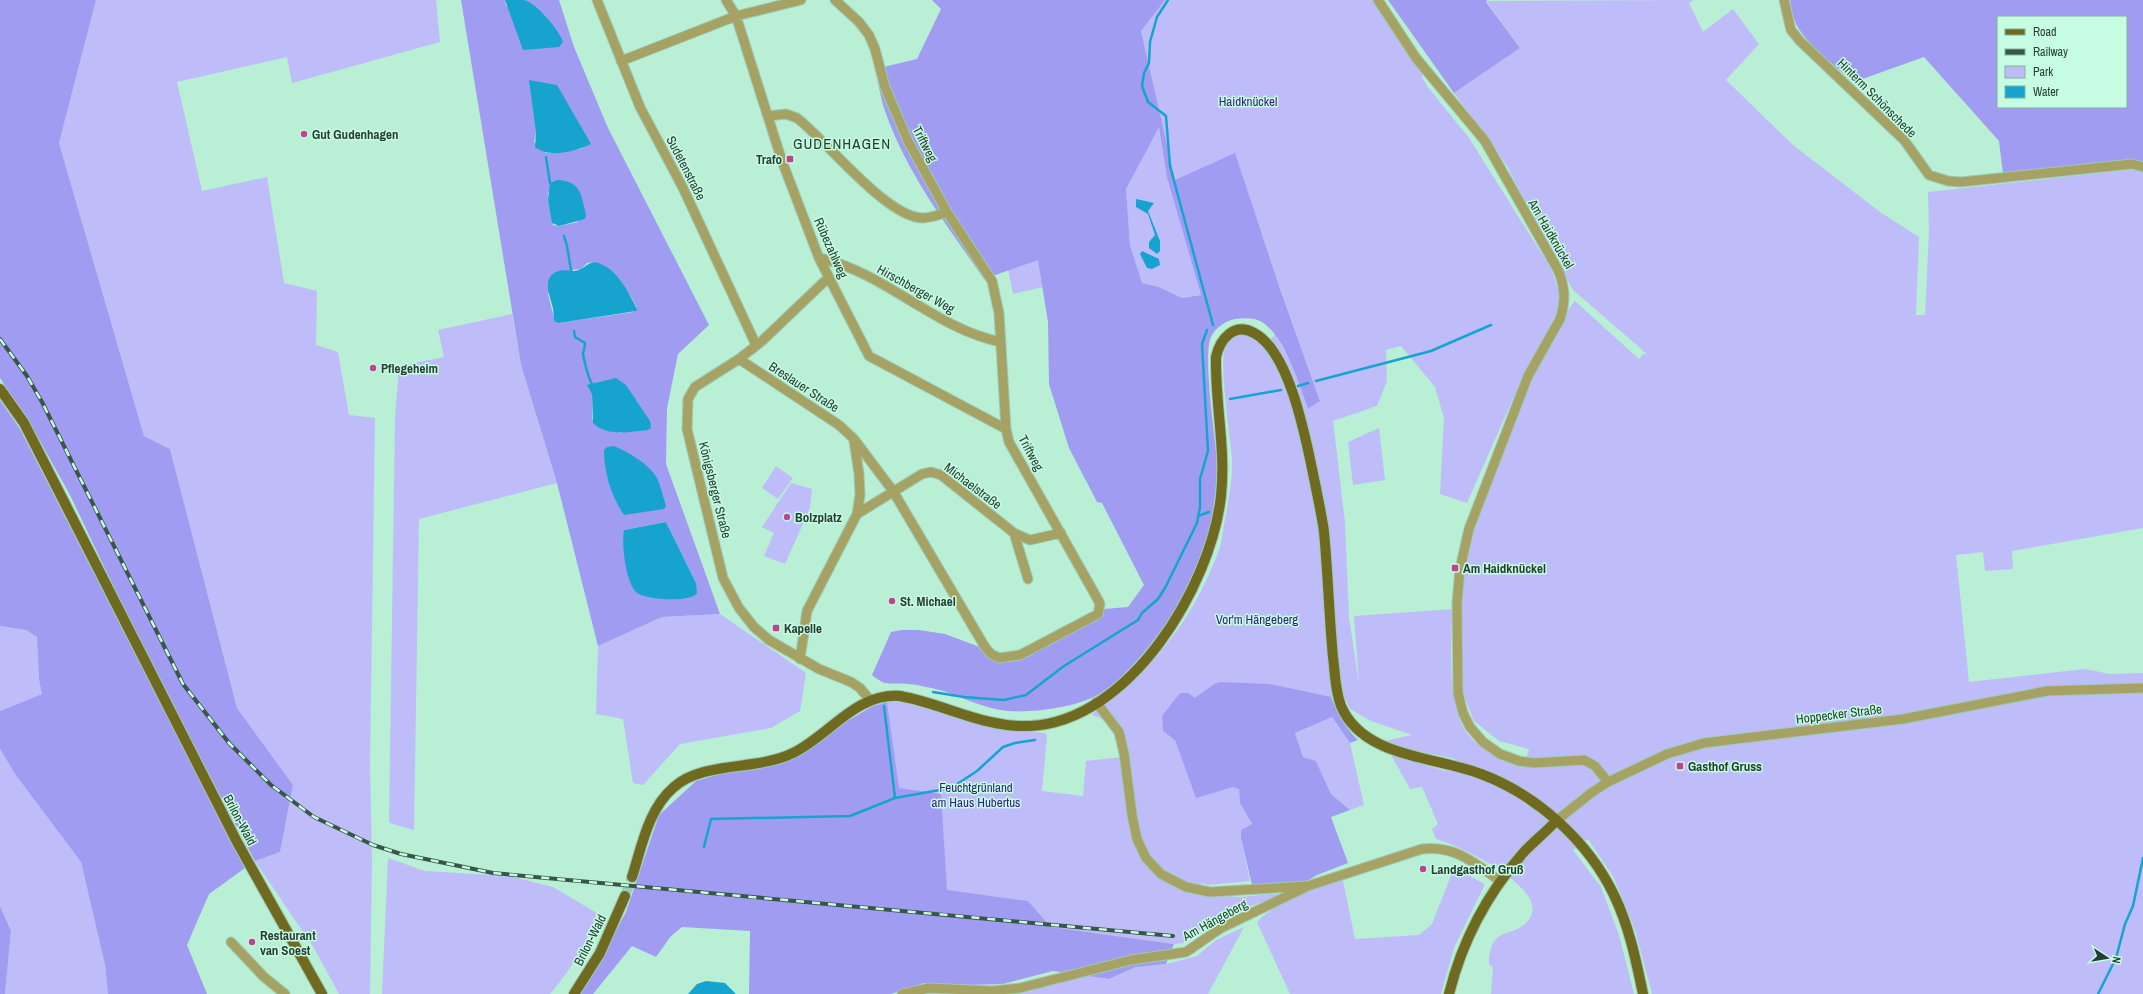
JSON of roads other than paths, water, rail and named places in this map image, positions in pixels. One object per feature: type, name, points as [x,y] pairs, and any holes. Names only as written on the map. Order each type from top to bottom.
[{"type":"main road","points":[[632,877],[650,824],[660,803],[674,787],[695,775],[763,763],[789,755],[818,738],[853,709],[870,700],[886,696],[900,696],[987,721],[1025,726],[1059,720],[1078,713],[1096,702],[1126,679],[1160,643],[1184,605],[1198,575],[1215,527],[1221,496],[1222,448],[1216,357],[1219,346],[1227,335],[1233,331],[1246,330],[1256,334],[1266,342],[1280,363],[1293,392],[1306,441],[1324,530],[1336,688],[1348,719],[1362,733],[1383,745],[1410,755],[1475,772],[1501,783],[1528,798],[1556,821],[1585,849],[1614,896],[1628,933],[1643,994]]},
{"type":"main road","name":"Brilon-Wald","points":[[0,389],[24,423],[241,849],[322,994]]},
{"type":"main road","points":[[1449,994],[1466,942],[1480,913],[1500,881],[1524,852],[1556,821]]},
{"type":"main road","name":"Brilon-Wald","points":[[574,994],[600,953],[625,896]]},
{"type":"street","name":"Sudetenstraße","points":[[597,0],[640,107],[683,188],[756,346]]},
{"type":"street","name":"Rübezahlweg","points":[[726,0],[736,16],[782,161],[819,258],[869,356],[1006,429]]},
{"type":"street","points":[[621,61],[736,16],[801,0]]},
{"type":"street","name":"Triftweg","points":[[835,0],[860,22],[869,35],[880,65],[885,87],[900,124],[947,212],[992,281],[999,313],[1006,429],[1012,448],[1062,533],[1097,598],[1100,604],[1098,614],[1020,655],[999,658],[991,654],[984,647],[893,491]]},
{"type":"street","name":"Am Haidknückel","points":[[1378,0],[1416,58],[1485,141],[1558,270],[1564,290],[1563,309],[1560,319],[1528,376],[1469,529],[1460,569],[1456,617],[1457,682],[1463,713],[1477,735],[1500,754],[1519,761],[1533,763],[1584,760],[1595,766],[1608,782]]},
{"type":"street","name":"Hinterm Schönschede","points":[[1784,0],[1791,30],[1800,41],[1904,140],[1929,175],[1948,181],[1961,182],[2132,164],[2143,167]]},
{"type":"street","points":[[768,116],[786,114],[797,118],[881,197],[906,213],[923,218],[947,212]]},
{"type":"street","name":"Hirschberger Weg","points":[[819,258],[853,268],[975,335],[1001,342]]},
{"type":"street","name":"Königsberger Straße","points":[[829,277],[756,346],[739,359],[702,382],[692,391],[687,404],[688,436],[723,578],[739,608],[760,633],[800,659],[819,669],[851,682],[860,688],[870,700]]},
{"type":"street","name":"Breslauer Straße","points":[[739,359],[839,425],[854,439],[893,491]]},
{"type":"street","points":[[800,659],[807,611],[857,514],[860,495],[859,474],[854,439]]},
{"type":"street","name":"Michaelstraße","points":[[893,491],[922,474],[936,473],[1014,533],[1030,540],[1062,533]]},
{"type":"street","points":[[857,514],[893,491]]},
{"type":"street","points":[[1014,533],[1028,579]]},
{"type":"street","name":"Hoppecker Straße","points":[[1556,821],[1591,793],[1608,782],[1667,754],[1714,741],[1903,719],[2047,691],[2143,688]]},
{"type":"street","points":[[1096,702],[1119,732],[1124,753],[1132,815],[1137,839],[1146,858],[1161,874],[1186,887],[1210,892],[1308,886]]},
{"type":"street","name":"Am Hängeberg","points":[[902,994],[929,988],[992,991],[1020,988],[1131,960],[1186,952],[1221,928],[1308,886],[1416,850],[1434,848],[1452,851],[1500,881]]},
{"type":"street","points":[[231,942],[264,977],[285,994]]},
{"type":"water","points":[[505,0],[524,0],[535,6],[552,24],[563,42],[559,47],[523,50]]},
{"type":"water","points":[[529,80],[557,85],[591,144],[563,153],[548,153],[535,147],[536,132]]},
{"type":"water","points":[[557,180],[571,183],[579,191],[586,215],[585,219],[559,226],[552,223],[548,200],[550,183]]},
{"type":"water","points":[[1136,199],[1154,203],[1148,211],[1160,241],[1160,251],[1157,254],[1149,248],[1149,242],[1155,235],[1148,214],[1136,207]]},
{"type":"water","points":[[1142,251],[1159,259],[1160,265],[1152,269],[1147,268],[1140,254]]},
{"type":"water","points":[[594,262],[602,264],[608,268],[620,280],[637,309],[636,311],[559,323],[555,322],[548,289],[551,275],[556,272],[566,270],[575,271]]},
{"type":"water","points":[[616,378],[626,385],[650,421],[651,428],[648,430],[612,432],[593,423],[592,394],[587,385]]},
{"type":"water","points":[[614,446],[638,459],[649,468],[657,478],[666,506],[664,509],[624,515],[615,500],[605,467],[604,450],[607,447]]},
{"type":"water","points":[[666,522],[696,583],[697,593],[693,596],[677,599],[648,597],[636,592],[629,580],[623,544],[624,530]]},
{"type":"water","points":[[706,981],[725,983],[736,994],[688,994],[697,984]]},
{"type":"waterway","points":[[1168,0],[1157,17],[1150,42],[1149,63],[1144,73],[1142,86],[1148,102],[1166,116],[1170,166],[1213,325]]},
{"type":"waterway","points":[[546,157],[550,183]]},
{"type":"waterway","points":[[564,236],[571,270]]},
{"type":"waterway","points":[[1316,381],[1431,351],[1491,325]]},
{"type":"waterway","points":[[933,692],[964,697],[1004,700],[1026,695],[1064,666],[1138,620],[1142,613],[1158,599],[1165,588],[1197,523],[1200,507],[1200,479],[1208,451],[1202,344],[1207,330]]},
{"type":"waterway","points":[[574,331],[575,337],[585,343],[583,355],[592,384]]},
{"type":"waterway","points":[[1298,386],[1308,383]]},
{"type":"waterway","points":[[1230,399],[1281,390]]},
{"type":"waterway","points":[[1198,516],[1209,512]]},
{"type":"waterway","points":[[884,706],[895,798]]},
{"type":"waterway","points":[[704,847],[711,819],[850,816],[895,798],[951,788],[977,771],[1003,747],[1015,743],[1035,740]]},
{"type":"waterway","points":[[2098,994],[2116,958],[2125,924],[2133,906],[2143,858]]},
{"type":"tunnel","points":[[625,896],[632,877]]},
{"type":"railway","points":[[0,339],[27,376],[42,402],[183,684],[229,743],[271,785],[314,817],[373,845],[401,854],[493,873],[1173,936]]},
{"type":"place","name":"Gut Gudenhagen","points":[[304,134]]},
{"type":"place","name":"Trafo","points":[[790,159]]},
{"type":"place","name":"Pflegeheim","points":[[373,368]]},
{"type":"place","name":"Bolzplatz","points":[[787,517]]},
{"type":"place","name":"Am Haidknückel","points":[[1455,568]]},
{"type":"place","name":"St. Michael","points":[[892,601]]},
{"type":"place","name":"Kapelle","points":[[776,628]]},
{"type":"place","name":"Gasthof Gruss","points":[[1680,766]]},
{"type":"place","name":"Landgasthof Gruß","points":[[1423,869]]},
{"type":"place","name":"Restaurant van Soest","points":[[252,942]]},
{"type":"district","name":"GUDENHAGEN","points":[[842,143]]},
{"type":"park label","name":"Haidknückel","points":[[1248,101]]},
{"type":"park label","name":"Vor'm Hängeberg","points":[[1257,619]]},
{"type":"park label","name":"Feuchtgrünland am Haus Hubertus","points":[[976,794]]}]
